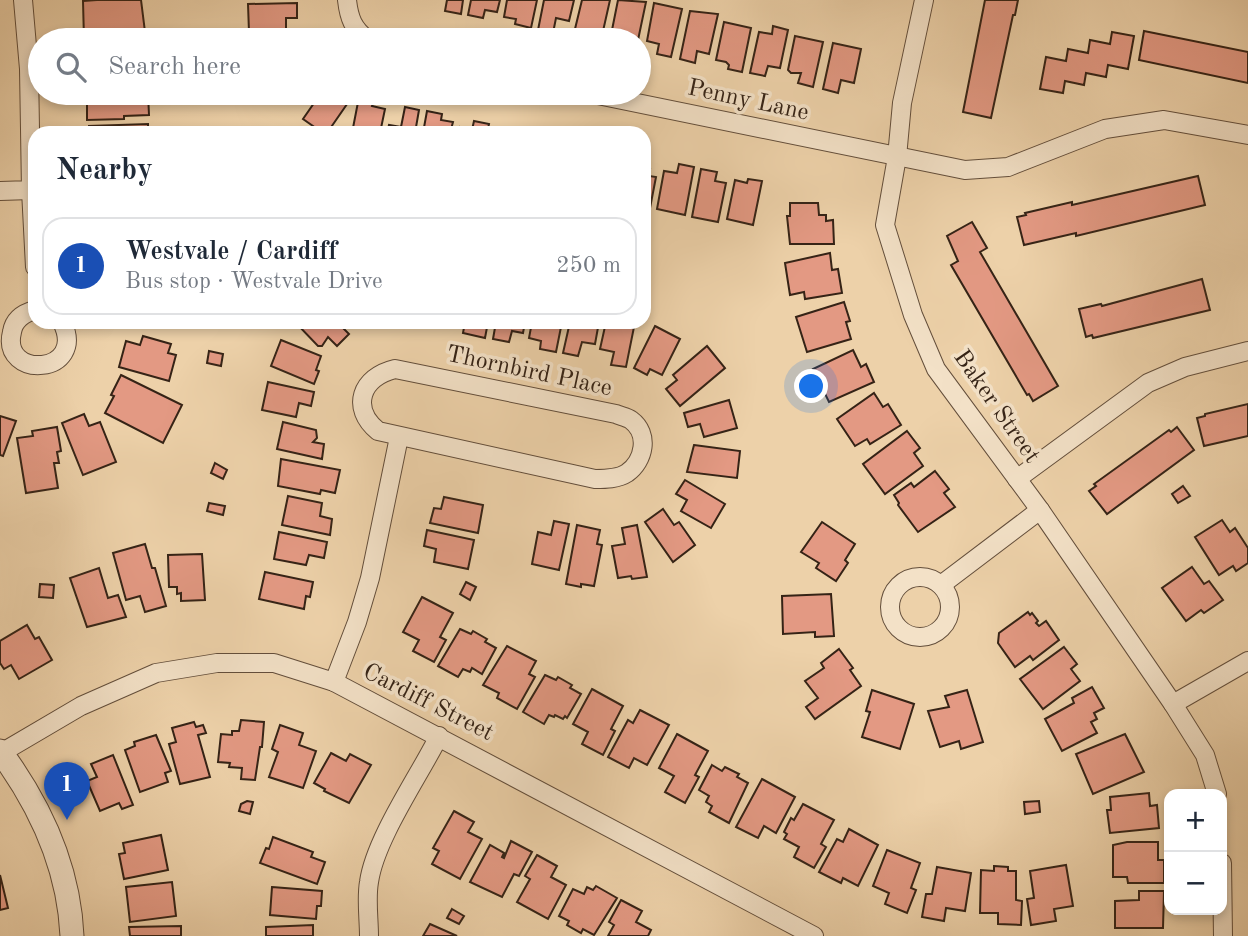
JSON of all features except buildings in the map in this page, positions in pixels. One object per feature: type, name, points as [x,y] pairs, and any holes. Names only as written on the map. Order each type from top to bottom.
[{"type":"street","points":[[23,0],[28,58]]},
{"type":"street","points":[[347,0],[349,16],[355,28]]},
{"type":"street","name":"Baker Street","points":[[924,0],[902,103],[886,225],[913,315],[936,369],[1040,510],[1173,704],[1205,755],[1215,789]]},
{"type":"street","points":[[29,105],[29,126]]},
{"type":"street","name":"Penny Lane","points":[[646,105],[965,170],[1008,167],[1105,129],[1164,120],[1248,135]]},
{"type":"street","points":[[0,191],[28,190]]},
{"type":"street","points":[[28,313],[14,324],[11,333],[13,351],[31,366],[53,363],[60,357],[67,342],[65,329]]},
{"type":"street","points":[[1017,479],[1148,383],[1185,367],[1248,351]]},
{"type":"street","name":"Thornbird Place","points":[[395,369],[616,414],[632,421],[641,433],[644,448],[639,461],[626,474],[595,479],[398,437],[378,431],[367,422],[362,407],[363,394],[369,384],[381,373],[395,369]]},
{"type":"street","points":[[334,682],[357,622],[370,578],[398,437]]},
{"type":"street","points":[[941,585],[1040,510]]},
{"type":"street","points":[[1173,704],[1248,661]]},
{"type":"street","name":"Cardiff Street","points":[[1,752],[81,706],[156,673],[217,663],[274,663],[334,682],[814,936]]},
{"type":"street","points":[[369,936],[369,883],[375,859],[439,736]]},
{"type":"street","points":[[1,752],[37,807],[60,864],[72,936]]},
{"type":"street","points":[[1223,915],[1223,936]]},
{"type":"place","name":"Westvale / Cardiff","points":[[67,820]]}]
